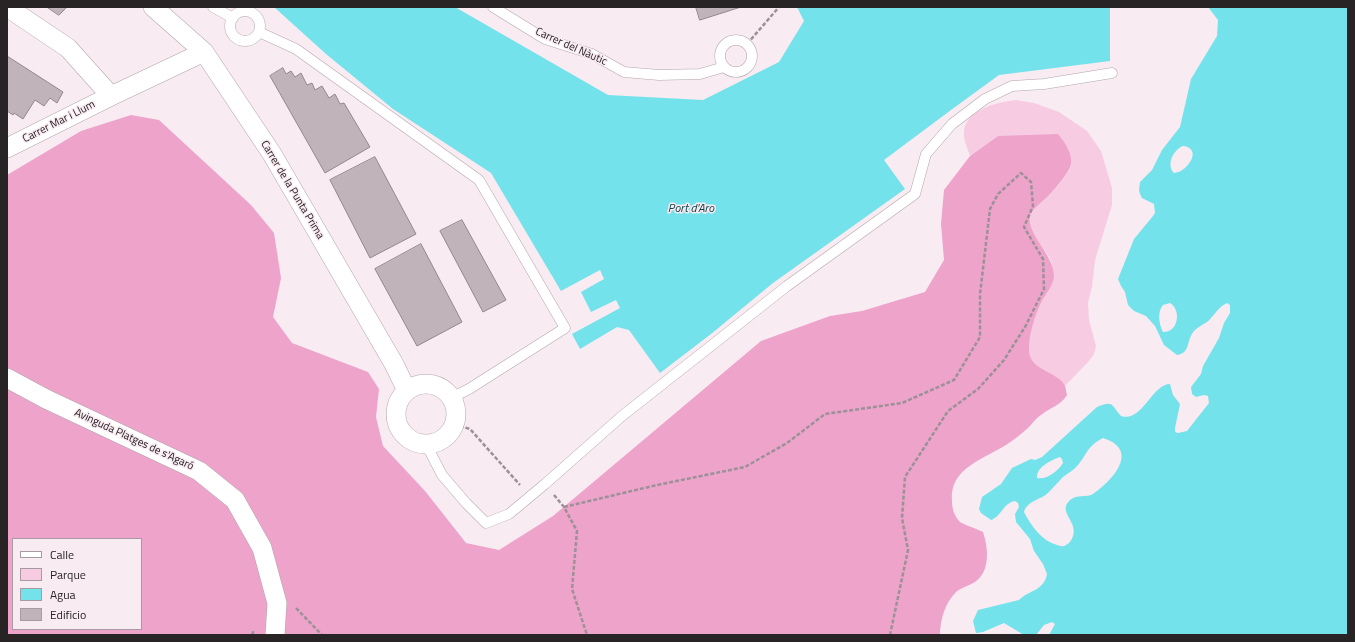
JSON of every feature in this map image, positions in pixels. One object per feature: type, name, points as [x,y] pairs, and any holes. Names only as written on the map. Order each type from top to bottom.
[{"type":"street","name":"Carrer Mar i Llum","points":[[8,7],[68,48],[111,96]]},
{"type":"street","name":"Carrer de la Punta Prima","points":[[153,7],[204,52],[272,154],[394,364],[407,391]]},
{"type":"street","name":"Carrer Mar i Llum","points":[[7,148],[204,52]]},
{"type":"street","name":"Avinguda Platges de s'Agaró","points":[[7,378],[50,401],[199,471],[235,500],[262,548],[277,603],[275,635]]},
{"type":"street","points":[[419,385],[433,385],[441,389],[451,398],[456,411],[454,424],[450,432],[443,439],[435,443],[418,443],[404,435],[399,428],[396,413],[398,405],[407,391],[419,385]]},
{"type":"lane","points":[[212,7],[233,18]]},
{"type":"lane","name":"Carrer del Nàutic","points":[[493,7],[545,39],[592,54],[624,72],[659,75],[700,74],[724,67],[730,71],[739,72],[747,69],[752,62],[752,53],[747,44]]},
{"type":"lane","points":[[243,11],[252,13],[259,20],[259,32],[250,40],[245,41],[238,39],[234,36],[231,29],[231,22],[238,13],[243,11]]},
{"type":"lane","points":[[259,32],[296,49],[479,180],[565,328],[469,389],[451,398]]},
{"type":"lane","points":[[724,67],[720,59],[721,50],[725,43],[733,40],[742,40],[747,44]]},
{"type":"lane","points":[[426,444],[442,475],[466,503],[486,523],[509,514],[622,416],[787,286],[915,194],[926,154],[952,124],[985,99],[1012,86],[1044,84],[1112,73]]},
{"type":"path","points":[[747,44],[779,7]]},
{"type":"path","points":[[564,507],[745,466],[787,442],[825,414],[902,403],[954,380],[980,337],[980,294],[990,209],[998,194],[1021,173],[1031,182],[1033,206],[1024,227],[1043,259],[1044,289],[1025,327],[1004,360],[978,389],[948,411],[905,477],[902,518],[908,550],[890,635]]},
{"type":"path","points":[[454,424],[470,429],[530,496]]},
{"type":"path","points":[[545,484],[564,507],[577,531],[572,588],[587,635]]},
{"type":"path","points":[[277,603],[295,606],[322,635]]},
{"type":"green space","points":[[1016,100],[1034,103],[1059,112],[1087,131],[1101,151],[1112,188],[1112,205],[1095,260],[1092,287],[1088,303],[1089,320],[1096,346],[1094,354],[1089,361],[1065,386],[1038,367],[1030,357],[1029,345],[1031,332],[1039,306],[1051,286],[1053,279],[1053,267],[1051,261],[1033,233],[1029,221],[1032,211],[1054,190],[1069,170],[1071,160],[1068,148],[1025,136],[998,136],[970,156],[964,138],[965,126],[975,113],[991,105]]},
{"type":"shaded area","points":[[131,115],[159,120],[251,205],[274,233],[281,278],[273,317],[292,343],[368,372],[379,389],[376,417],[383,446],[425,491],[466,543],[499,550],[553,516],[761,341],[830,316],[862,311],[925,292],[944,260],[941,224],[944,190],[970,156],[998,136],[1058,134],[1069,152],[1071,164],[1068,172],[1051,193],[1034,209],[1030,216],[1032,230],[1050,261],[1054,277],[1037,312],[1031,332],[1029,351],[1034,363],[1062,381],[1067,395],[1058,404],[1039,416],[1028,428],[1012,441],[978,460],[962,472],[956,480],[953,490],[953,509],[957,519],[960,522],[983,532],[987,558],[984,572],[980,577],[975,582],[956,592],[952,596],[946,606],[942,618],[940,635],[7,635],[7,175],[81,131]]},
{"type":"water","name":"Port d'Aro","points":[[274,7],[455,7],[608,95],[703,100],[779,62],[804,21],[797,7],[1110,7],[1110,61],[999,75],[884,160],[905,189],[773,283],[711,334],[660,373],[629,330],[617,327],[580,349],[572,334],[620,308],[616,300],[591,312],[581,292],[604,279],[600,270],[561,291],[491,173],[393,109],[326,54]]},
{"type":"water","points":[[1208,7],[1348,7],[1348,635],[1049,635],[1055,624],[1052,622],[1044,625],[1036,635],[1024,635],[1004,623],[983,632],[976,633],[973,621],[978,610],[1019,600],[1043,584],[1047,574],[1043,564],[1034,551],[1030,539],[1016,522],[1015,514],[1019,507],[1018,503],[1015,501],[1011,502],[998,516],[991,520],[981,513],[979,509],[982,497],[1001,484],[1012,468],[1031,459],[1035,460],[1042,457],[1097,407],[1109,404],[1113,406],[1121,416],[1128,417],[1141,409],[1158,390],[1170,384],[1173,395],[1180,404],[1175,428],[1175,432],[1178,433],[1187,431],[1209,403],[1208,396],[1204,395],[1196,397],[1192,394],[1191,387],[1201,374],[1203,366],[1219,338],[1224,323],[1230,313],[1230,305],[1227,303],[1224,305],[1207,322],[1194,331],[1184,352],[1177,355],[1164,345],[1155,326],[1146,316],[1134,311],[1128,305],[1125,292],[1118,279],[1134,239],[1155,213],[1154,204],[1142,198],[1140,194],[1140,182],[1152,170],[1162,150],[1180,127],[1191,79],[1217,36],[1218,20]],"holes":[[[1183,146],[1189,148],[1193,155],[1188,165],[1184,169],[1174,173],[1171,162],[1174,154]],[[1170,303],[1174,306],[1177,316],[1177,320],[1172,329],[1163,332],[1159,318],[1163,305]],[[1103,438],[1114,443],[1120,450],[1122,458],[1115,474],[1093,494],[1073,498],[1067,504],[1067,513],[1074,531],[1073,537],[1069,543],[1064,546],[1059,546],[1046,540],[1034,528],[1024,512],[1028,505],[1048,493],[1063,477],[1075,468],[1091,447]],[[1060,457],[1063,463],[1052,474],[1045,478],[1037,478],[1039,470],[1049,462]]]},
{"type":"building","points":[[47,7],[67,7],[59,15]]},
{"type":"building","points":[[696,7],[741,7],[700,20]]},
{"type":"building","points":[[7,56],[63,92],[57,103],[50,98],[44,106],[35,100],[23,119],[14,113],[13,115],[7,111]]},
{"type":"building","points":[[283,68],[286,74],[291,71],[295,77],[301,73],[307,85],[312,83],[315,90],[322,86],[329,98],[335,94],[340,104],[344,103],[370,147],[325,173],[270,76]]},
{"type":"building","points":[[375,157],[416,234],[370,258],[330,180]]},
{"type":"building","points":[[462,220],[506,300],[483,312],[440,231]]},
{"type":"building","points":[[421,244],[462,322],[417,346],[375,269]]}]
